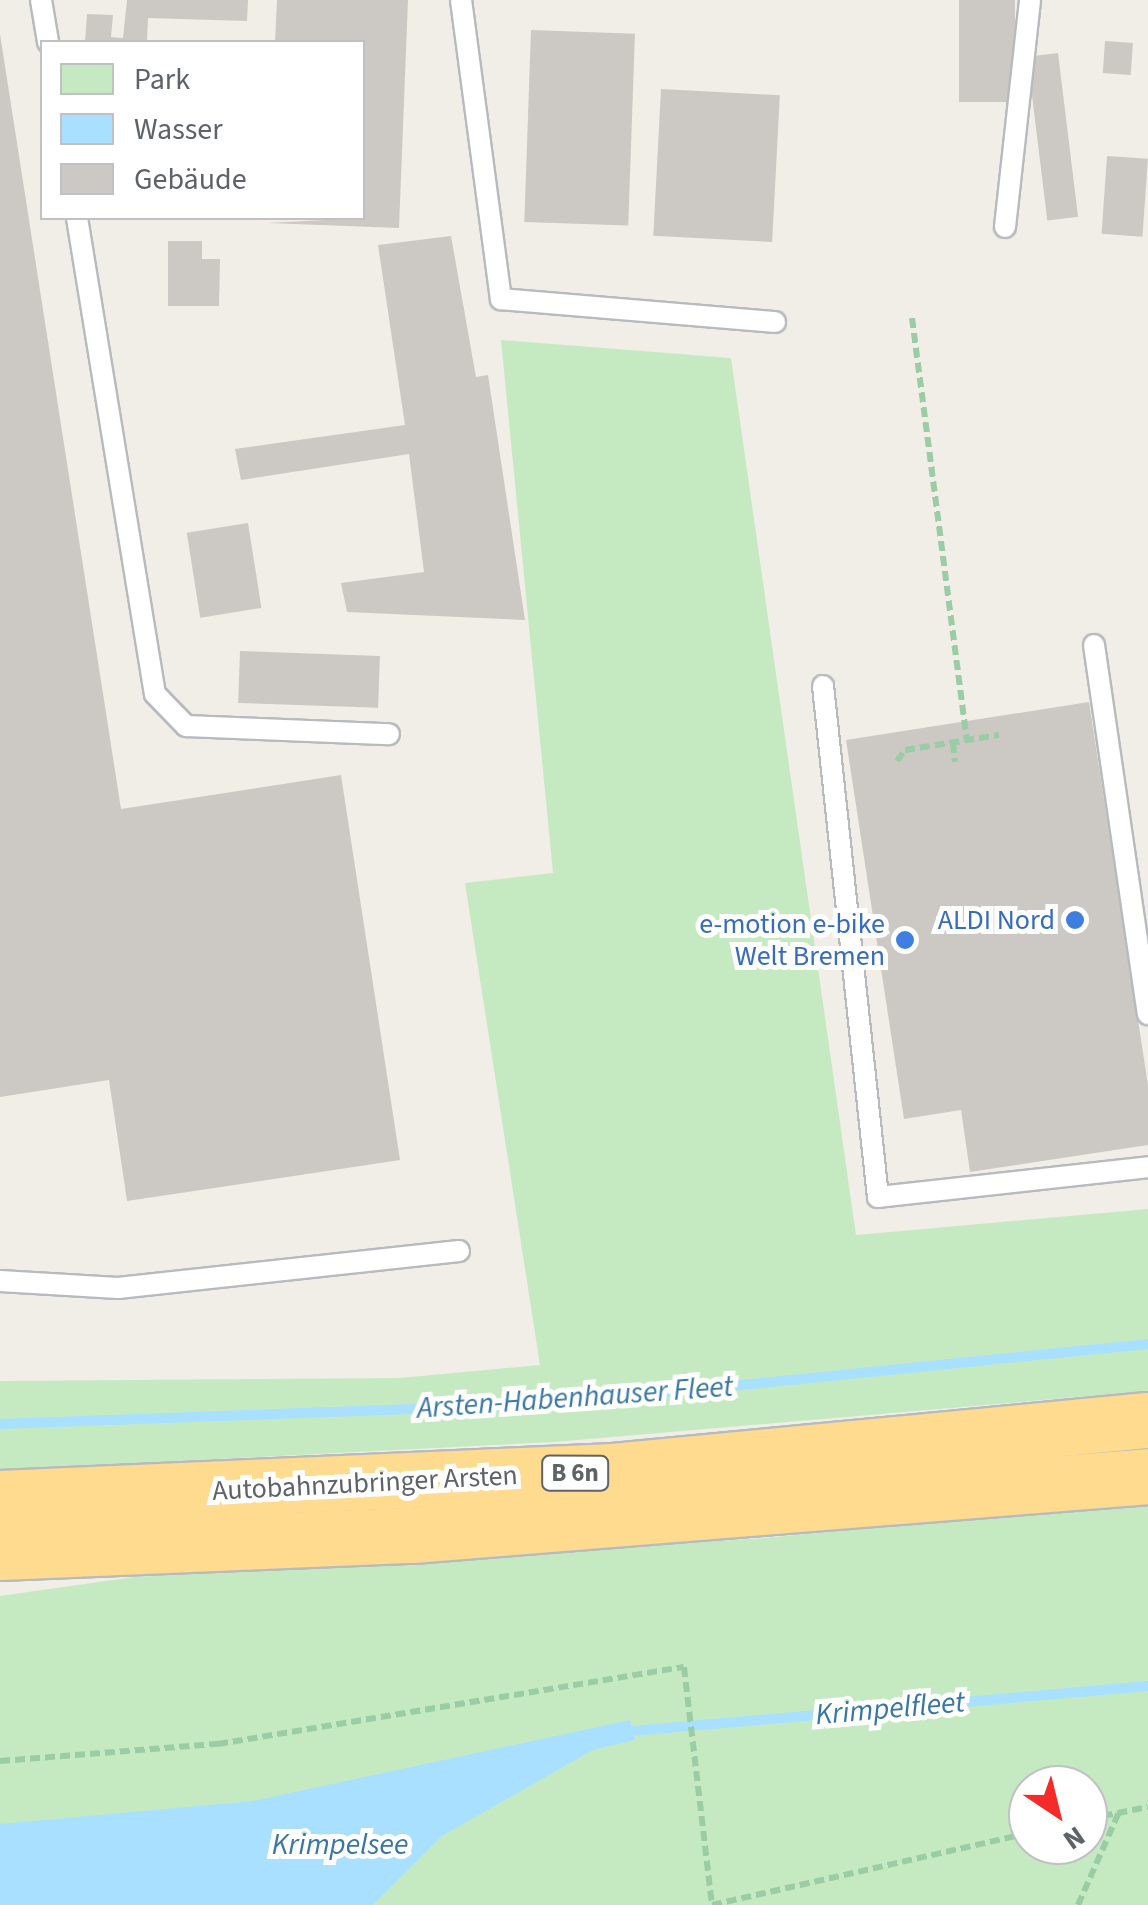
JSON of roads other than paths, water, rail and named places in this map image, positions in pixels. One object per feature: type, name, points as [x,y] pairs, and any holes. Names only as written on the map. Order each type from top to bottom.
[{"type":"highway","name":"Autobahnzubringer Arsten","points":[[0,1498],[613,1470],[1148,1420]]},
{"type":"highway","name":"Autobahnzubringer Arsten","points":[[0,1552],[412,1536],[1148,1476]]},
{"type":"lane","points":[[41,0],[48,40]]},
{"type":"lane","points":[[461,0],[501,299],[775,322]]},
{"type":"lane","points":[[1005,227],[1030,0]]},
{"type":"lane","points":[[77,220],[155,694],[186,726],[389,734]]},
{"type":"lane","points":[[1094,645],[1148,1014]]},
{"type":"lane","points":[[823,686],[878,1197],[1148,1166]]},
{"type":"lane","points":[[0,1280],[118,1288],[459,1251]]},
{"type":"water","name":"Krimpelsee","points":[[630,1720],[635,1740],[593,1750],[442,1836],[373,1905],[0,1905],[0,1824],[253,1801]]},
{"type":"waterway","name":"Arsten-Habenhauser Fleet","points":[[0,1424],[553,1404],[1148,1344]]},
{"type":"waterway","name":"Krimpelfleet","points":[[632,1731],[1148,1686]]},
{"type":"place","name":"ALDI Nord","points":[[1075,920]]},
{"type":"place","name":"e-motion e-bike Welt Bremen","points":[[905,940]]}]
